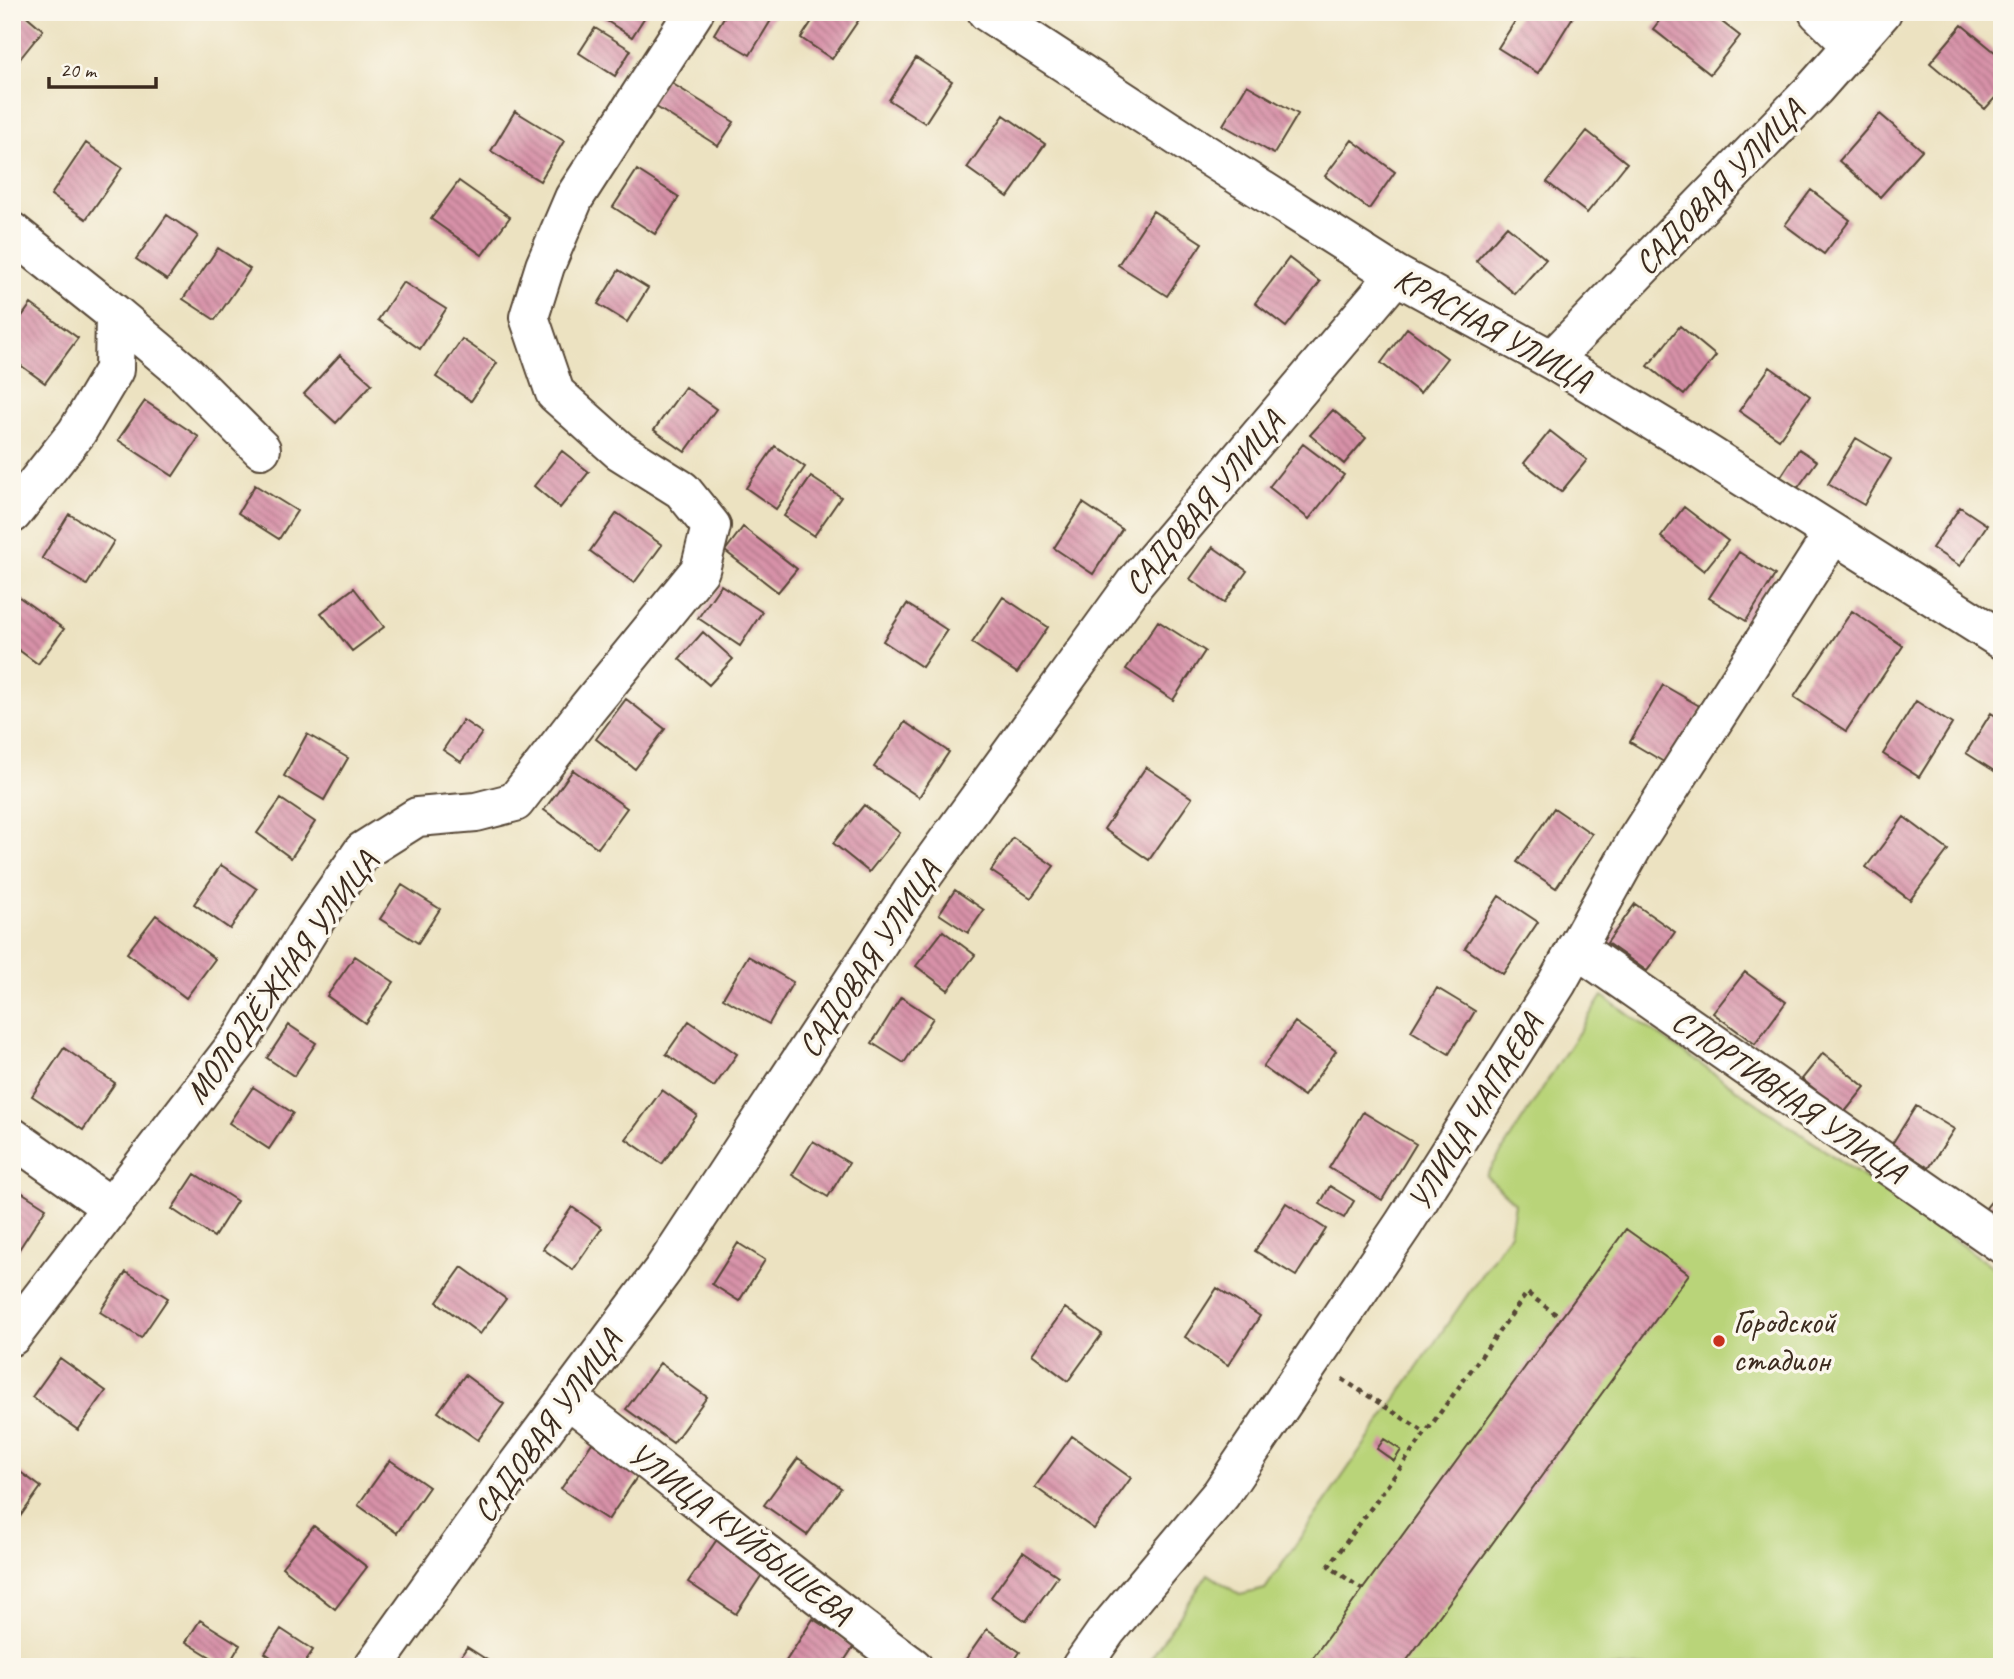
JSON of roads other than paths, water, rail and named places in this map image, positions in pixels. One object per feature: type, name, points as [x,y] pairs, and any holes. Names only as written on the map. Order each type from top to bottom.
[{"type":"street","name":"МОЛОДЁЖНАЯ УЛИЦА","points":[[12,1336],[242,1037],[313,923],[363,851],[417,817],[476,812],[515,802],[700,570],[710,526],[682,490],[621,451],[555,393],[529,317],[545,266],[574,198],[694,12]]},
{"type":"street","name":"КРАСНАЯ УЛИЦА","points":[[987,12],[1396,275],[1552,360],[2002,640]]},
{"type":"street","points":[[1818,12],[1853,45]]},
{"type":"street","name":"САДОВАЯ УЛИЦА","points":[[1552,360],[1814,89],[1882,12]]},
{"type":"street","points":[[12,232],[185,373],[261,449]]},
{"type":"street","name":"САДОВАЯ УЛИЦА","points":[[373,1667],[663,1270],[919,881],[1135,583],[1396,275]]},
{"type":"street","points":[[12,514],[77,432],[114,370],[115,314]]},
{"type":"street","name":"УЛИЦА ЧАПАЕВА","points":[[1082,1667],[1107,1630],[1221,1494],[1410,1213],[1557,983],[1636,841],[1833,534]]},
{"type":"street","name":"СПОРТИВНАЯ УЛИЦА","points":[[1576,947],[2002,1244]]},
{"type":"street","points":[[12,1138],[111,1207]]},
{"type":"street","name":"УЛИЦА КУЙБЫШЕВА","points":[[567,1398],[660,1468],[832,1608],[913,1667]]},
{"type":"place","name":"Городской стадион","points":[[1719,1341]]}]
